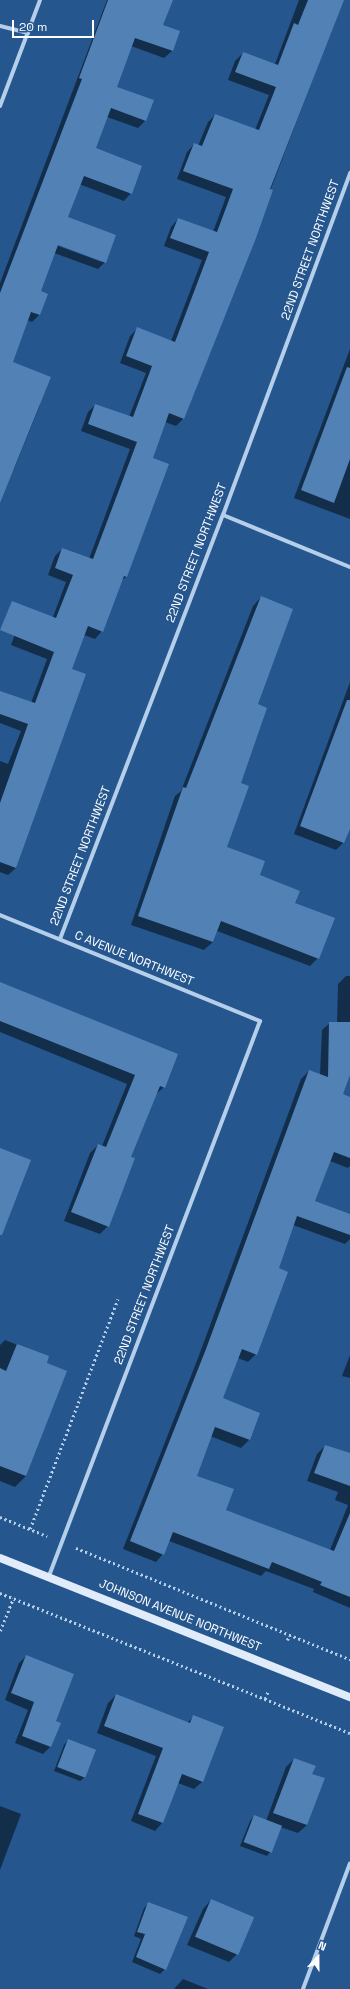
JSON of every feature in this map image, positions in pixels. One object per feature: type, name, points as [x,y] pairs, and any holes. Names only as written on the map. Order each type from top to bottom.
[{"type":"street","points":[[0,106],[40,0]]},
{"type":"street","points":[[0,26],[28,33]]},
{"type":"street","name":"22ND STREET NORTHWEST","points":[[60,939],[223,515],[350,173]]},
{"type":"street","points":[[223,515],[350,567]]},
{"type":"street","name":"C AVENUE NORTHWEST","points":[[0,915],[260,1021]]},
{"type":"street","name":"22ND STREET NORTHWEST","points":[[49,1576],[260,1021]]},
{"type":"street","name":"JOHNSON AVENUE NORTHWEST","points":[[0,1558],[49,1576],[350,1697]]},
{"type":"street","points":[[303,1989],[350,1863]]},
{"type":"path","points":[[30,1529],[118,1299]]},
{"type":"path","points":[[0,1517],[350,1659]]},
{"type":"path","points":[[0,1593],[350,1733]]},
{"type":"path","points":[[0,1631],[13,1598]]},
{"type":"path","points":[[287,1640],[290,1635]]},
{"type":"path","points":[[264,1699],[268,1691]]},
{"type":"building","points":[[108,0],[173,0],[163,25],[180,31],[173,51],[135,38],[117,87],[154,100],[146,121],[111,108],[96,148],[142,166],[132,194],[84,176],[68,217],[116,235],[106,263],[58,245],[41,291],[48,294],[40,315],[31,312],[13,362],[51,377],[0,503],[0,293],[82,79],[79,78]]},
{"type":"building","points":[[308,0],[344,0],[270,189],[273,190],[256,238],[184,419],[169,413],[153,458],[169,464],[127,577],[124,576],[103,632],[88,626],[72,669],[86,674],[16,868],[0,862],[0,803],[28,724],[0,714],[0,691],[35,703],[54,652],[0,630],[12,601],[56,618],[73,575],[55,568],[62,548],[93,559],[137,442],[88,424],[95,404],[133,417],[152,366],[126,356],[137,327],[175,342],[209,252],[170,238],[178,218],[217,232],[233,189],[183,171],[194,143],[202,146],[215,114],[259,130],[276,87],[235,72],[243,52],[278,65],[294,23],[298,25]]},
{"type":"building","points":[[347,367],[350,368],[350,459],[334,503],[301,490]]},
{"type":"building","points":[[261,596],[293,609],[258,704],[267,708],[241,783],[249,786],[227,847],[265,861],[260,875],[300,891],[295,903],[335,918],[319,959],[221,921],[213,942],[138,916],[183,787],[186,788]]},
{"type":"building","points":[[347,700],[350,700],[350,829],[344,843],[300,826]]},
{"type":"building","points":[[0,982],[178,1054],[165,1088],[160,1086],[131,1157],[135,1158],[109,1227],[71,1212],[98,1144],[106,1147],[135,1075],[0,1021]]},
{"type":"building","points":[[329,1022],[350,1022],[350,1075],[343,1094],[350,1097],[350,1158],[334,1152],[315,1201],[350,1214],[350,1235],[297,1216],[279,1268],[288,1272],[257,1355],[242,1349],[223,1398],[260,1413],[250,1440],[215,1427],[197,1476],[234,1489],[226,1510],[334,1551],[350,1513],[350,1597],[320,1585],[322,1582],[272,1562],[269,1569],[173,1532],[164,1555],[130,1541],[206,1349],[309,1070],[328,1077]]},
{"type":"building","points":[[0,1148],[31,1160],[2,1235],[0,1235]]},
{"type":"building","points":[[17,1344],[49,1356],[47,1363],[67,1371],[26,1476],[0,1466],[0,1368],[6,1371]]},
{"type":"building","points":[[325,1445],[350,1453],[350,1486],[314,1473]]},
{"type":"building","points":[[26,1655],[74,1674],[56,1721],[61,1723],[51,1747],[22,1736],[34,1702],[11,1693]]},
{"type":"building","points":[[116,1694],[190,1723],[193,1715],[224,1727],[203,1782],[182,1774],[163,1823],[138,1814],[163,1748],[104,1726]]},
{"type":"building","points":[[68,1739],[96,1750],[85,1778],[57,1767]]},
{"type":"building","points":[[294,1758],[316,1766],[312,1774],[325,1778],[307,1825],[273,1813]]},
{"type":"building","points":[[254,1815],[282,1826],[272,1853],[244,1842]]},
{"type":"building","points":[[211,1899],[254,1917],[238,1955],[195,1937]]},
{"type":"building","points":[[148,1902],[188,1917],[166,1970],[136,1957],[145,1934],[137,1932]]}]
